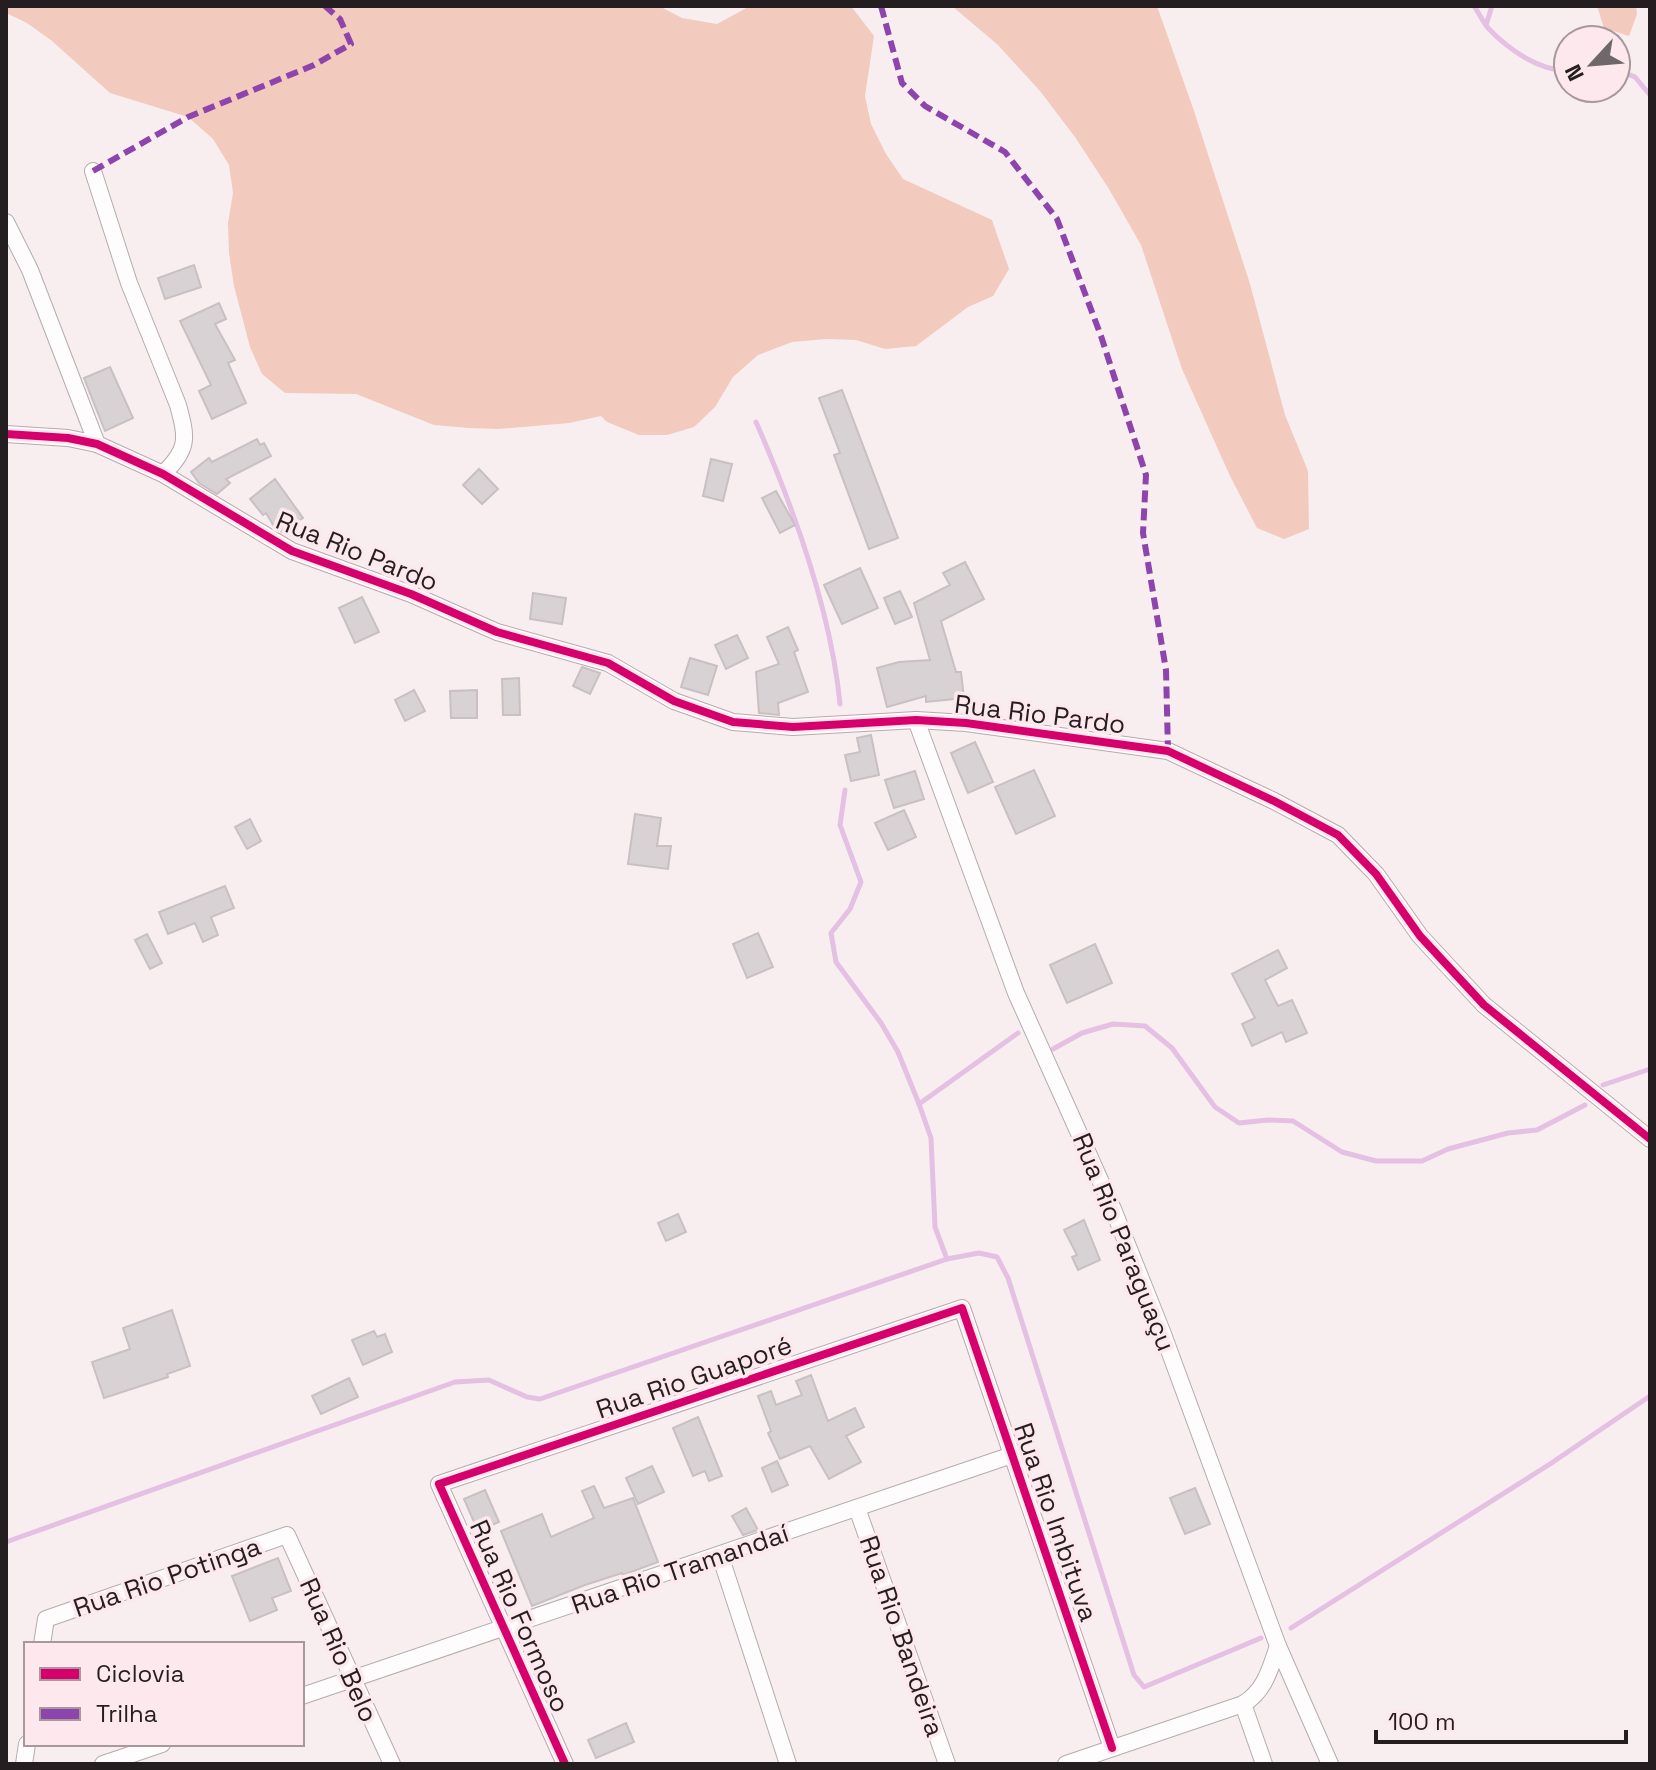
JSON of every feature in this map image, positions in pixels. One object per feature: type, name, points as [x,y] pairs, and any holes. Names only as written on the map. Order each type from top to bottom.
[{"type":"street","points":[[93,171],[129,283],[183,424],[185,442],[180,457],[163,474]]},
{"type":"street","points":[[6,222],[30,270],[97,444]]},
{"type":"street","name":"Rua Rio Pardo","points":[[6,434],[68,438],[97,444],[163,474],[292,551],[411,594],[497,632],[608,663],[674,701],[733,722],[793,727],[916,720],[966,723],[1168,751],[1338,835],[1376,874],[1420,936],[1484,1005],[1650,1139]]},
{"type":"street","name":"Rua Rio Paraguaçu","points":[[916,720],[1016,993],[1113,1209],[1163,1334],[1278,1646],[1330,1764]]},
{"type":"street","name":"Rua Rio Imbituva","points":[[962,1308],[1112,1748]]},
{"type":"street","name":"Rua Rio Guaporé","points":[[439,1484],[962,1308]]},
{"type":"street","name":"Rua Rio Tramandaí","points":[[304,1695],[504,1630],[1012,1455]]},
{"type":"street","name":"Rua Rio Formoso","points":[[439,1484],[565,1764]]},
{"type":"street","name":"Rua Rio Bandeira","points":[[857,1508],[947,1764]]},
{"type":"street","name":"Rua Rio Potinga","points":[[42,1642],[46,1619],[287,1535]]},
{"type":"street","name":"Rua Rio Belo","points":[[287,1535],[392,1764]]},
{"type":"street","points":[[720,1555],[788,1764]]},
{"type":"street","points":[[1066,1764],[1243,1704],[1256,1696],[1263,1685],[1278,1646]]},
{"type":"street","points":[[1243,1704],[1264,1764]]},
{"type":"street","points":[[103,1764],[156,1746]]},
{"type":"shaded area","points":[[6,6],[659,6],[682,18],[717,24],[750,6],[851,6],[874,36],[865,96],[871,124],[886,154],[903,179],[992,220],[1009,269],[993,296],[968,307],[916,346],[885,349],[856,340],[826,339],[792,342],[758,355],[733,377],[715,407],[694,427],[667,435],[639,435],[607,422],[601,416],[569,423],[498,429],[434,425],[356,394],[285,393],[262,374],[250,347],[229,253],[228,223],[233,193],[229,165],[213,139],[188,117],[110,93],[52,41],[6,13]]},
{"type":"shaded area","points":[[952,6],[1157,6],[1250,284],[1285,415],[1308,471],[1309,529],[1284,539],[1257,528],[1182,369],[1141,245],[1109,189],[1040,91],[998,45]]},
{"type":"shaded area","points":[[1597,6],[1636,6],[1637,14],[1632,28],[1632,24],[1603,24]]},
{"type":"building","points":[[194,265],[201,287],[165,299],[158,278]]},
{"type":"building","points":[[219,303],[226,319],[215,324],[235,360],[228,363],[246,403],[212,419],[199,391],[211,385],[180,321]]},
{"type":"building","points":[[110,367],[133,418],[105,431],[84,378]]},
{"type":"building","points":[[842,390],[898,538],[869,549],[834,455],[840,453],[819,398]]},
{"type":"building","points":[[257,439],[260,445],[264,443],[271,456],[226,479],[230,483],[217,494],[199,483],[191,472],[209,458],[212,462]]},
{"type":"building","points":[[711,459],[732,464],[723,501],[703,496]]},
{"type":"building","points":[[479,469],[498,489],[482,504],[463,485]]},
{"type":"building","points":[[275,479],[303,518],[282,532],[250,499]]},
{"type":"building","points":[[776,491],[795,525],[780,533],[762,498]]},
{"type":"building","points":[[965,562],[984,599],[941,621],[956,672],[961,672],[964,698],[926,702],[926,696],[887,707],[877,668],[899,662],[930,660],[914,603],[950,585],[943,573]]},
{"type":"building","points":[[860,568],[878,608],[842,624],[824,585]]},
{"type":"building","points":[[900,591],[912,617],[895,624],[884,598]]},
{"type":"building","points":[[533,593],[566,598],[562,624],[530,619]]},
{"type":"building","points":[[362,597],[379,632],[355,643],[339,608]]},
{"type":"building","points":[[788,627],[798,650],[794,652],[808,692],[778,703],[779,715],[759,713],[756,672],[779,664],[767,637]]},
{"type":"building","points":[[737,635],[748,658],[726,669],[715,645]]},
{"type":"building","points":[[690,658],[717,666],[708,695],[681,687]]},
{"type":"building","points":[[582,667],[600,673],[590,694],[573,686]]},
{"type":"building","points":[[519,678],[520,715],[503,715],[502,679]]},
{"type":"building","points":[[414,690],[425,711],[405,721],[395,700]]},
{"type":"building","points":[[477,690],[477,718],[451,718],[450,691]]},
{"type":"building","points":[[871,735],[879,775],[851,781],[845,755],[860,752],[857,738]]},
{"type":"building","points":[[975,742],[993,782],[968,793],[951,753]]},
{"type":"building","points":[[1034,770],[1055,816],[1016,834],[995,787]]},
{"type":"building","points":[[915,771],[924,799],[894,808],[885,780]]},
{"type":"building","points":[[904,810],[916,837],[888,850],[875,823]]},
{"type":"building","points":[[635,814],[661,818],[657,846],[671,846],[668,869],[628,864]]},
{"type":"building","points":[[250,819],[261,841],[247,849],[235,827]]},
{"type":"building","points":[[225,886],[234,908],[211,917],[218,935],[203,942],[195,923],[168,934],[159,912]]},
{"type":"building","points":[[758,933],[773,967],[747,978],[733,944]]},
{"type":"building","points":[[147,934],[162,963],[150,969],[135,940]]},
{"type":"building","points":[[1095,944],[1112,983],[1067,1003],[1050,965]]},
{"type":"building","points":[[1278,950],[1287,968],[1265,980],[1278,1006],[1292,1000],[1307,1033],[1286,1042],[1282,1032],[1252,1046],[1242,1024],[1255,1018],[1232,974]]},
{"type":"building","points":[[678,1214],[686,1232],[666,1241],[658,1223]]},
{"type":"building","points":[[1084,1220],[1100,1260],[1078,1270],[1072,1257],[1077,1255],[1064,1230]]},
{"type":"building","points":[[172,1310],[190,1366],[167,1374],[168,1377],[104,1398],[92,1362],[130,1349],[123,1328]]},
{"type":"building","points":[[374,1331],[377,1337],[385,1334],[392,1352],[363,1365],[352,1340]]},
{"type":"building","points":[[811,1375],[828,1421],[855,1408],[864,1427],[846,1436],[861,1462],[829,1479],[810,1446],[780,1459],[768,1433],[771,1431],[758,1396],[771,1391],[776,1405],[802,1395],[796,1381]]},
{"type":"building","points":[[349,1378],[358,1397],[321,1414],[312,1396]]},
{"type":"building","points":[[698,1417],[722,1476],[709,1481],[705,1471],[693,1476],[673,1428]]},
{"type":"building","points":[[777,1461],[788,1485],[772,1492],[762,1468]]},
{"type":"building","points":[[652,1466],[664,1492],[638,1504],[626,1478]]},
{"type":"building","points":[[594,1486],[604,1508],[633,1498],[658,1562],[532,1606],[501,1531],[542,1514],[551,1537],[594,1518],[582,1491]]},
{"type":"building","points":[[1195,1488],[1210,1524],[1185,1534],[1170,1498]]},
{"type":"building","points":[[485,1490],[499,1522],[478,1531],[464,1499]]},
{"type":"building","points":[[746,1508],[758,1530],[743,1535],[732,1516]]},
{"type":"building","points":[[278,1558],[291,1591],[272,1598],[277,1610],[250,1621],[232,1576]]},
{"type":"building","points":[[626,1723],[634,1742],[596,1758],[588,1740]]},
{"type":"waterway","points":[[1474,6],[1488,28],[1505,44],[1535,63],[1552,69]]},
{"type":"waterway","points":[[1486,25],[1492,6]]},
{"type":"waterway","points":[[1632,76],[1650,95]]},
{"type":"waterway","points":[[756,422],[809,560],[828,633],[840,704]]},
{"type":"waterway","points":[[845,790],[840,825],[861,882],[850,909],[831,933],[836,962],[881,1023],[898,1052],[919,1104]]},
{"type":"waterway","points":[[1053,1049],[1082,1033],[1113,1024],[1145,1026],[1172,1048],[1215,1107],[1239,1123],[1293,1121],[1342,1152],[1376,1161],[1422,1161],[1448,1149],[1508,1133],[1537,1130],[1585,1105]]},
{"type":"waterway","points":[[947,1259],[935,1227],[931,1138],[919,1104],[1018,1033]]},
{"type":"waterway","points":[[1603,1085],[1650,1069]]},
{"type":"waterway","points":[[6,1542],[455,1382],[489,1380],[527,1397],[540,1399],[947,1259],[979,1253],[997,1257],[1008,1278],[1134,1675],[1144,1687],[1261,1638]]},
{"type":"waterway","points":[[1291,1628],[1550,1464],[1650,1396]]},
{"type":"marked path","points":[[93,171],[188,117],[314,65],[351,44],[340,19],[325,6]]},
{"type":"marked path","points":[[881,6],[902,83],[925,106],[1005,152],[1057,219],[1101,336],[1146,475],[1143,533],[1166,670],[1168,751]]},
{"type":"cycle path","points":[[6,434],[68,438],[97,444],[163,474],[292,551],[411,594],[497,632],[608,663],[674,701],[733,722],[793,727],[916,720],[966,723],[1168,751],[1338,835],[1376,874],[1420,936],[1484,1005],[1650,1139]]},
{"type":"cycle path","points":[[565,1764],[439,1484],[962,1308],[1112,1748]]}]
